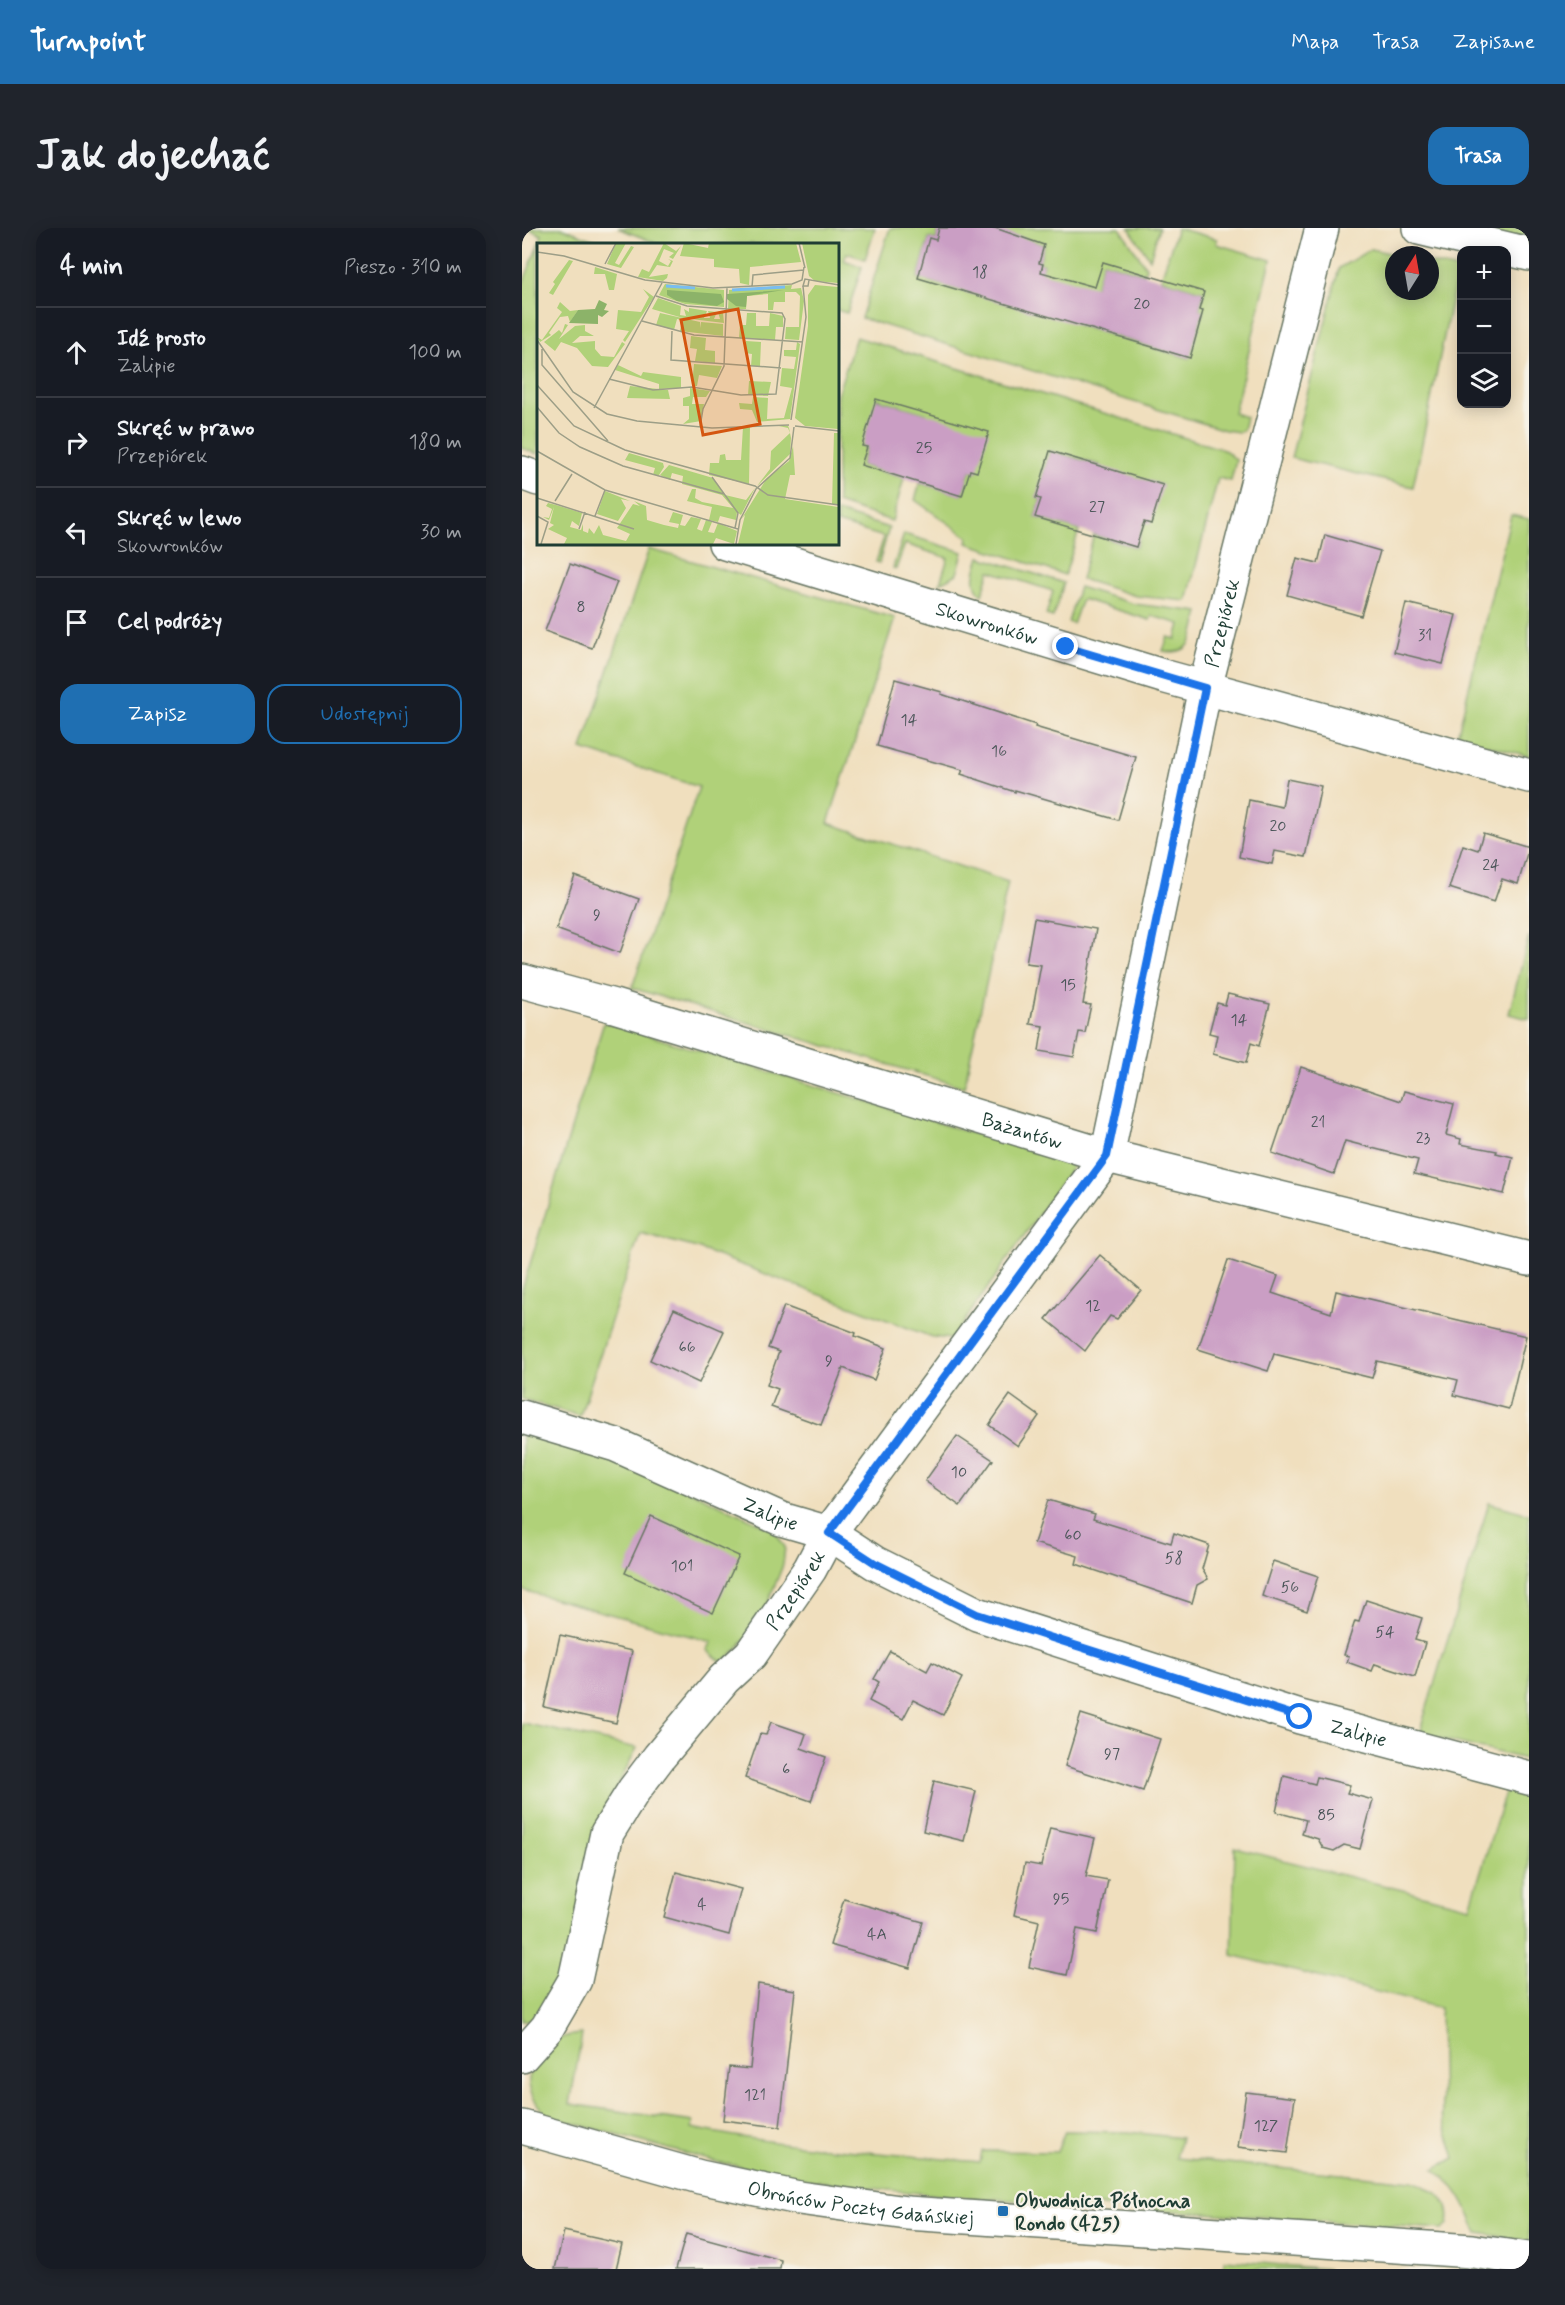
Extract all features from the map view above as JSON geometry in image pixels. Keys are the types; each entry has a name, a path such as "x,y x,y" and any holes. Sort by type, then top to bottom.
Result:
{"street":[{"name":"Przepiórek","path":"522,2056 546,2028 575,1980 607,1833 634,1790 724,1679 752,1654 810,1569 829,1533 1107,1156 1205,688 1322,228"},
{"path":"1419,228 1529,254"},
{"path":"522,473 537,479"},
{"name":"Skowronków","path":"728,544 1205,688 1529,776"},
{"name":"Bażantów","path":"522,981 626,1010 1107,1156 1529,1259"},
{"name":"Zalipie","path":"522,1417 616,1445 781,1519 829,1533 875,1563 977,1614 1300,1717 1529,1778"},
{"name":"Obrońców Poczty Gdańskiej","path":"522,2127 700,2177 799,2198 907,2213 1472,2251 1529,2259"}],"green space":[{"path":"526,228 563,228 601,243 538,243 542,235"},
{"path":"618,228 875,228 865,259 847,253 844,260 862,267 847,313 838,310 838,243 656,243"},
{"path":"890,228 939,228 936,240 929,238 918,278 1030,310 1043,264 1039,263 1044,245 1002,232 1003,228 1120,228 1146,267 1144,274 1103,262 1095,287 1077,325 1189,358 1203,312 1199,310 1204,292 1161,279 1177,228 1217,239 1216,244 1271,260 1234,413 1246,417 1243,430 1239,432 1225,430 861,318"},
{"path":"1129,228 1159,228 1150,259"},
{"path":"1464,228 1529,228 1529,245"},
{"path":"537,248 537,454 522,448 522,286"},
{"path":"1371,249 1385,252 1385,300 1439,300 1439,265 1457,269 1413,487 1291,458 1339,268"},
{"path":"856,337 1226,451 1236,460 1231,481 1218,478 1187,601 1136,596 1081,579 1094,535 1136,547 1144,522 1162,485 1099,468 1100,465 1050,451 1037,498 1041,499 1035,517 1079,530 1065,575 967,543 968,537 915,500 920,483 962,495 970,470 977,472 926,414 877,399 863,446 867,447 861,465 904,478 892,521 838,503 838,392"},
{"path":"838,512 889,528 879,563 876,562 884,537 838,523"},
{"path":"1511,515 1529,519 1529,756 1457,737"},
{"path":"904,534 963,552 957,574 940,583 948,558 905,544 896,569 893,568"},
{"path":"649,549 895,618 828,823 1008,882 964,1087 632,988 699,787 582,749"},
{"path":"980,557 1064,583 1053,617 1046,615 1053,591 990,571 982,595 975,582 975,572"},
{"path":"1079,587 1134,604 1199,612 1193,636 1181,651 1163,651 1168,637 1176,639 1180,624 1152,616 1150,620 1082,599 1073,624 1068,622"},
{"path":"1529,936 1529,1019 1509,1014"},
{"path":"604,1022 1074,1164 952,1339 932,1337 697,1248 640,1233 580,1416 522,1399 522,1290"},
{"path":"522,1434 612,1455 774,1530 785,1547 783,1565 759,1625 723,1663 707,1650 712,1642 522,1590"},
{"path":"1489,1503 1529,1514 1529,1760 1421,1734 1422,1724"},
{"path":"522,1723 637,1748 602,1815 577,1938 538,2019 522,2021"},
{"path":"1507,1786 1529,1791 1529,2241 1478,2233 1456,2190 1434,2169 1455,2158 1442,2115 1440,2008 1232,1955 1235,1848 1470,1907"},
{"path":"582,2034 570,2104 693,2122 692,2128 728,2135 836,2149 980,2162 982,2151 1057,2152 1065,2131 1129,2132 1181,2138 1176,2158 1412,2181 1427,2187 1444,2201 1449,2215 1448,2224 1442,2229 947,2196 810,2180 717,2162 547,2116 531,2091 529,2076 532,2068 544,2051 557,2040"},
{"path":"1225,2260 1328,2269 1223,2269"}],"building":[{"path":"939,228 995,228 1044,245 1039,263 1043,264 1041,272 1095,287 1103,262 1204,292 1199,310 1203,311 1190,358 918,278 929,238 936,240"},
{"path":"876,399 989,432 977,472 970,470 962,496 861,465 867,447 862,446"},
{"path":"1050,451 1163,485 1151,524 1144,522 1136,547 1035,517 1041,499 1036,498"},
{"path":"1325,535 1380,551 1361,616 1287,595 1297,558 1318,563"},
{"path":"570,564 617,582 592,648 545,631"},
{"path":"1406,603 1456,615 1443,664 1394,652"},
{"path":"895,679 942,692 941,694 1036,725 1035,727 1136,757 1118,820 1015,790 1015,792 961,774 963,770 877,746"},
{"path":"1287,779 1321,786 1306,857 1275,851 1272,864 1239,857 1249,800 1282,807"},
{"path":"1483,833 1529,847 1518,884 1502,879 1494,902 1449,888 1463,845 1478,850"},
{"path":"575,876 639,899 620,953 556,929"},
{"path":"1034,918 1096,929 1083,1004 1091,1005 1085,1033 1079,1032 1074,1057 1039,1051 1043,1026 1030,1024 1041,965 1026,963"},
{"path":"1228,994 1270,1004 1259,1046 1251,1043 1246,1063 1213,1054 1217,1035 1209,1033 1217,1003 1225,1005"},
{"path":"1301,1067 1401,1101 1404,1091 1454,1104 1446,1135 1461,1139 1460,1144 1497,1151 1496,1153 1513,1157 1504,1194 1414,1174 1418,1160 1345,1141 1334,1174 1272,1153"},
{"path":"1100,1255 1141,1290 1117,1319 1110,1316 1085,1351 1046,1319"},
{"path":"1228,1260 1278,1276 1272,1293 1331,1313 1336,1291 1526,1336 1509,1409 1454,1395 1458,1380 1377,1361 1372,1378 1274,1354 1268,1371 1198,1349"},
{"path":"784,1306 856,1333 855,1336 886,1348 874,1380 843,1368 821,1425 771,1407 778,1389 767,1385 779,1352 768,1348"},
{"path":"674,1309 724,1331 699,1383 650,1360"},
{"path":"1010,1395 1039,1416 1018,1446 989,1425"},
{"path":"957,1436 993,1460 960,1506 925,1481"},
{"path":"1048,1500 1095,1514 1093,1519 1171,1543 1174,1533 1209,1545 1202,1569 1208,1579 1197,1585 1192,1603 1076,1564 1078,1556 1034,1543"},
{"path":"651,1516 739,1556 713,1613 625,1573"},
{"path":"1273,1561 1318,1576 1307,1611 1262,1596"},
{"path":"1366,1600 1422,1618 1415,1640 1425,1643 1415,1677 1375,1664 1372,1671 1347,1662 1349,1656 1344,1655 1355,1621 1359,1622"},
{"path":"560,1635 632,1651 616,1723 544,1707"},
{"path":"890,1651 927,1671 932,1662 962,1678 943,1715 913,1700 903,1719 869,1701 879,1682 874,1679"},
{"path":"1081,1714 1160,1739 1143,1791 1065,1766"},
{"path":"771,1722 806,1734 801,1748 826,1757 811,1801 745,1778 760,1734 766,1735"},
{"path":"1284,1776 1315,1784 1317,1777 1350,1785 1347,1793 1373,1800 1360,1849 1344,1845 1334,1851 1323,1848 1318,1839 1302,1834 1306,1820 1276,1812"},
{"path":"934,1781 976,1791 964,1841 923,1831"},
{"path":"1050,1828 1095,1838 1086,1876 1108,1880 1097,1933 1077,1929 1067,1975 1029,1967 1039,1921 1014,1915 1025,1863 1041,1866"},
{"path":"676,1872 741,1889 729,1935 664,1917"},
{"path":"844,1899 923,1922 910,1968 830,1945"},
{"path":"758,1984 795,1990 780,2127 723,2120 729,2067 750,2069"},
{"path":"1246,2092 1295,2098 1287,2153 1238,2147"},
{"path":"564,2231 622,2244 616,2269 555,2269"},
{"path":"686,2234 781,2260 780,2269 676,2269"}],"place":[{"name":"Obwodnica Północna Rondo (425)","path":"1003,2211"}],"route":[{"path":"1066,647 1205,688 1107,1156 829,1533 875,1563 977,1614 1300,1717"}]}
